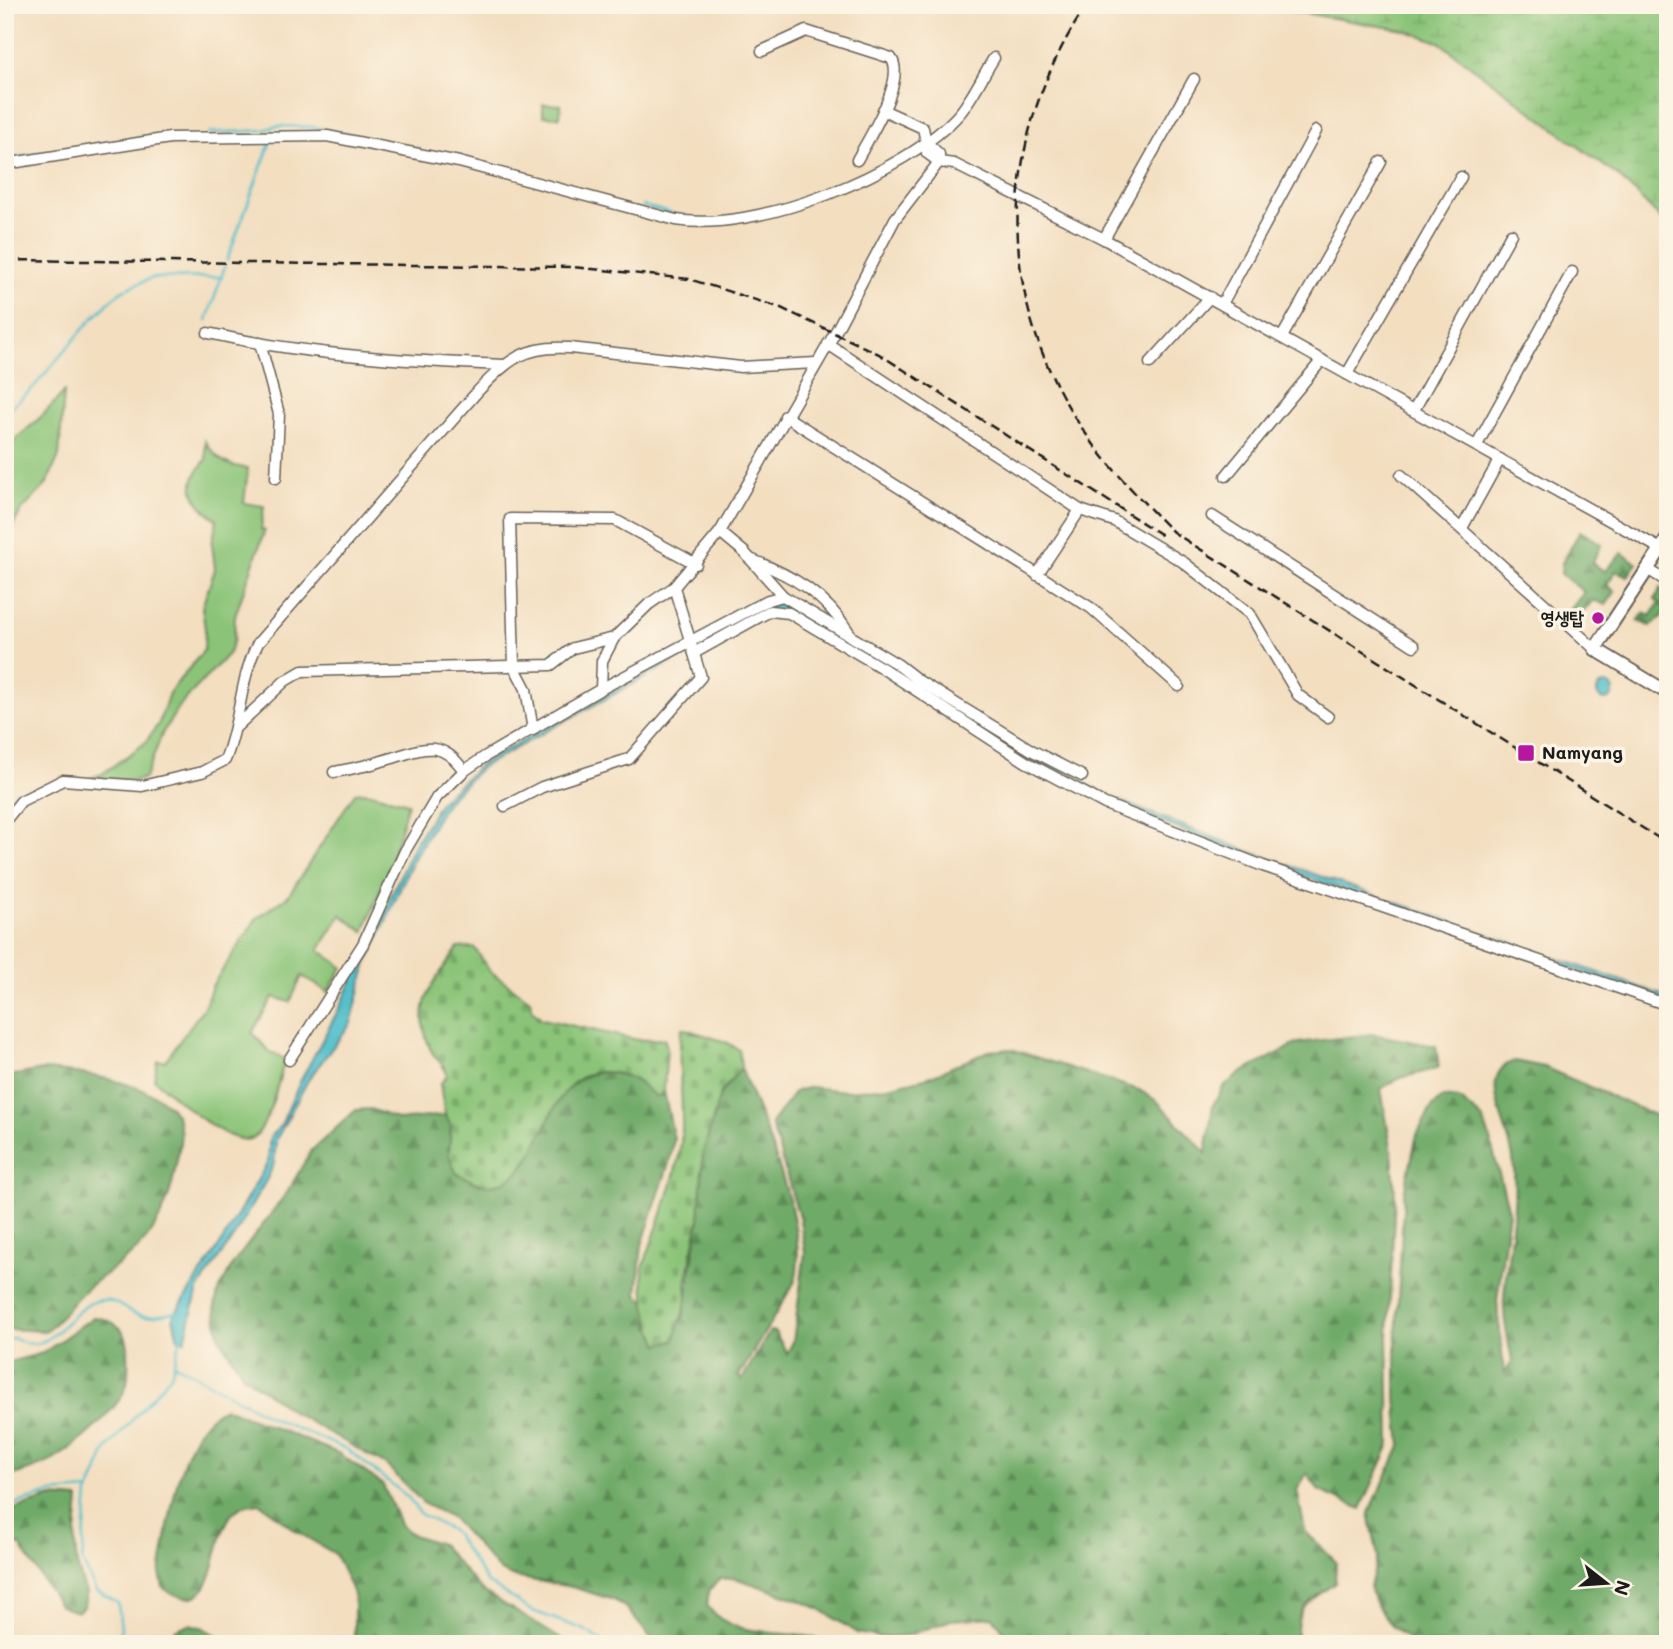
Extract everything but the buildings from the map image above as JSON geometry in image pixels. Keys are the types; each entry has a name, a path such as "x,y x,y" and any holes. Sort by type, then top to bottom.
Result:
{"main road":[{"path":"1664,544 1595,649 1668,693"}],"street":[{"path":"762,51 806,32 891,58 895,64 895,74 883,110 857,160"},
{"path":"5,164 170,138 327,136 459,162 676,220 703,222 744,217 816,198 856,183 926,142 960,112 994,58"},
{"path":"1104,239 1194,79"},
{"path":"883,110 923,128 927,153 939,162 954,164 1104,239 1476,445 1664,544"},
{"path":"1222,304 1316,131"},
{"path":"601,689 602,661 614,638 649,604 674,587 696,564 720,532 828,344 895,219 939,162"},
{"path":"1282,337 1381,162"},
{"path":"1348,374 1461,177"},
{"path":"1413,410 1511,234"},
{"path":"1476,445 1572,272"},
{"path":"1150,363 1210,298"},
{"path":"208,333 260,344 402,360 504,365"},
{"path":"260,344 279,414 276,478"},
{"path":"828,344 1080,510 1114,521 1161,549 1250,614 1298,695 1328,717"},
{"path":"5,821 21,801 63,780 142,786 202,772 225,760 246,674 258,643 478,391 504,365 527,351 548,346 741,367 816,363"},
{"path":"1226,476 1322,360"},
{"path":"785,416 1091,608 1180,686"},
{"path":"1462,528 1500,458"},
{"path":"1401,475 1595,649"},
{"path":"1037,575 1080,510"},
{"path":"1212,516 1414,646"},
{"path":"533,730 526,689 514,666 510,519 615,520 696,564"},
{"path":"720,532 783,596 1033,751 1083,776"},
{"path":"749,559 787,574 824,599 852,637"},
{"path":"1649,570 1668,582"},
{"path":"505,806 542,787 629,759 701,677 674,587"},
{"path":"692,648 768,600 783,596"},
{"path":"289,1060 363,944 419,826 437,797 464,771 601,689 770,611 789,613 882,668 1026,762 1105,804 1262,866 1668,1004"},
{"path":"235,727 285,681 302,671 551,665 573,648 614,638"},
{"path":"334,772 383,761 427,746 454,755 464,771"}],"green space":[{"path":"1256,5 1668,5 1668,226 1619,177 1439,42 1404,30"},
{"path":"543,104 561,105 560,117 543,116"},
{"path":"64,392 59,456 46,485 21,511 5,540 5,449"},
{"path":"205,441 223,461 248,468 244,503 264,506 261,530 265,530 235,616 234,639 229,653 180,705 163,732 145,778 134,781 91,778 102,774 145,743 159,723 169,693 204,650 202,607 215,569 212,543 217,520 201,506 194,492 194,477 206,460"},
{"path":"1580,531 1602,544 1592,564 1605,571 1622,553 1637,563 1628,576 1616,571 1607,585 1615,592 1606,605 1593,600 1576,621 1567,614 1584,592 1561,574 1562,563"},
{"path":"1661,588 1668,594 1666,608 1661,617 1650,626 1638,621 1644,613 1651,616 1659,603 1655,599"},
{"path":"367,792 408,803 389,868 364,932 341,915 319,950 343,967 328,992 302,976 290,1002 273,997 252,1033 271,1053 285,1059 277,1089 258,1133 253,1138 243,1140 231,1136 202,1119 154,1079 158,1061 165,1061 205,1006 212,986 257,918 288,896 355,793"},
{"path":"474,947 490,971 530,1000 532,1010 542,1019 638,1040 664,1039 667,1047 664,1091 657,1097 631,1078 600,1072 577,1080 561,1098 522,1167 505,1181 481,1184 456,1173 449,1155 451,1125 445,1115 440,1084 447,1076 430,1048 425,1033 424,1006 434,983 458,948"},
{"path":"682,1028 726,1042 739,1050 741,1068 720,1094 703,1153 699,1219 686,1283 687,1299 674,1341 659,1344 646,1307 643,1268 670,1190 681,1143"},
{"path":"1373,1034 1436,1046 1439,1067 1402,1078 1381,1089 1392,1152 1395,1194 1388,1338 1390,1444 1361,1509 1319,1491 1307,1473 1297,1490 1305,1531 1336,1562 1335,1583 1310,1601 1301,1614 1297,1644 1013,1644 993,1617 951,1620 909,1635 879,1637 857,1633 818,1608 735,1578 720,1579 709,1590 707,1605 716,1616 742,1628 817,1638 816,1644 656,1644 626,1608 614,1600 572,1587 514,1577 500,1571 451,1517 424,1504 386,1465 294,1413 243,1375 219,1337 215,1307 218,1292 233,1264 288,1191 311,1151 356,1110 371,1109 399,1120 445,1115 451,1125 450,1134 528,1161 553,1108 576,1081 591,1074 609,1073 631,1078 657,1097 664,1091 674,1139 669,1163 642,1245 637,1294 648,1305 650,1328 683,1319 699,1219 703,1153 720,1094 741,1068 782,1174 796,1232 798,1258 795,1281 739,1376 741,1381 770,1331 775,1332 787,1353 793,1342 805,1252 800,1220 771,1123 796,1091 811,1087 845,1091 888,1087 929,1077 989,1051 1011,1049 1139,1090 1157,1101 1206,1153 1213,1105 1224,1086 1241,1073 1298,1043"},
{"path":"1515,1061 1544,1067 1668,1121 1668,1644 1414,1644 1391,1626 1374,1601 1370,1586 1378,1557 1369,1513 1401,1445 1396,1399 1396,1338 1404,1193 1417,1134 1432,1107 1443,1097 1459,1099 1482,1118 1509,1211 1497,1300 1504,1373 1512,1362 1504,1306 1514,1212 1513,1159 1496,1089 1497,1077 1503,1067"},
{"path":"41,1070 75,1073 119,1082 158,1098 172,1109 179,1122 180,1146 163,1211 140,1246 86,1289 46,1331 5,1329 5,1077"},
{"path":"93,1317 112,1322 125,1335 128,1373 122,1396 85,1437 64,1453 49,1462 5,1479 5,1363 43,1353"},
{"path":"225,1408 338,1453 383,1485 401,1526 413,1535 441,1544 481,1590 569,1644 354,1644 354,1595 335,1554 296,1531 260,1503 235,1511 227,1523 205,1587 196,1596 182,1597 163,1588 160,1573 167,1530 186,1456 196,1435 209,1419"},
{"path":"52,1497 79,1499 75,1544 77,1565 86,1593 84,1606 77,1612 59,1605 20,1545 5,1546 5,1512"},
{"path":"189,1624 204,1628 232,1644 170,1644 175,1630"}],"water":[{"path":"775,602 789,604 885,662 980,727 1117,800 1245,850 1668,997 1668,1002 1274,866 1115,804 1029,760 788,610 744,623 482,767 447,801 413,860 367,963 351,1023 308,1080 276,1140 274,1163 268,1177 234,1236 198,1289 185,1340 178,1339 173,1317 223,1240 268,1162 270,1137 281,1125 300,1082 341,1005 414,845 441,801 483,762"},
{"path":"1605,684 1611,686 1611,698 1605,700 1599,698 1597,692 1599,686"}],"waterway":[{"path":"209,133 265,130 276,126 313,127 420,149"},
{"path":"19,157 154,136"},
{"path":"227,260 272,138"},
{"path":"643,206 674,214"},
{"path":"207,320 225,266"},
{"path":"5,412 32,389 92,319 121,291 152,278 221,277"},
{"path":"5,1340 15,1338 27,1343 47,1340 81,1309 99,1300 111,1301 145,1317 179,1312"},
{"path":"114,1644 121,1629 118,1603 96,1591 82,1561 88,1494 106,1450 171,1375 181,1338"},
{"path":"175,1364 272,1418 348,1450 408,1497 419,1513 454,1532 487,1582 530,1610 585,1630 607,1644"},
{"path":"5,1507 51,1493 89,1490"}],"railway":[{"path":"1087,5 1060,51 1039,98 1025,148 1018,198 1018,248 1026,298 1041,348 1063,397 1086,434 1127,485 1173,532 1668,844"},
{"path":"5,260 573,267 689,279 781,308 879,354 1163,536"}],"place":[{"name":"영생탑","path":"1598,618"},
{"name":"Namyang","path":"1526,753"}]}
